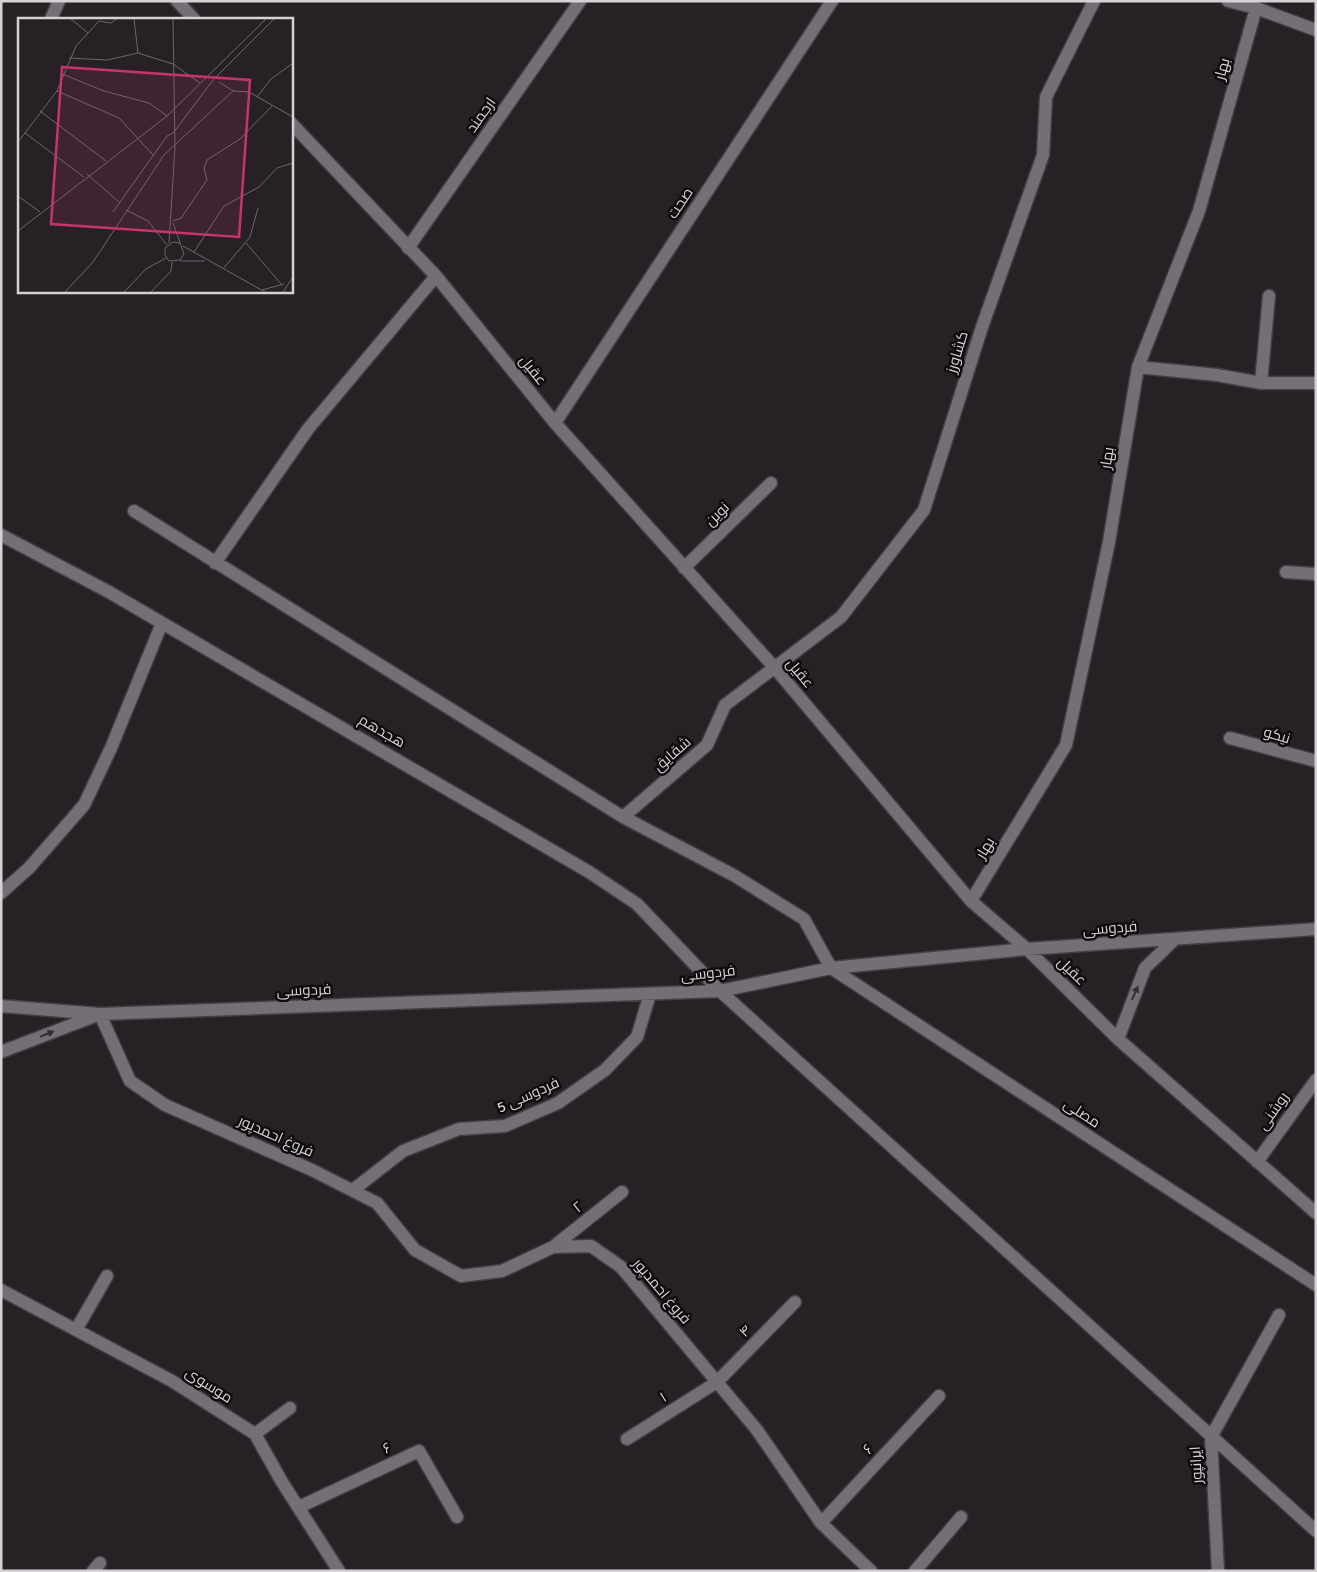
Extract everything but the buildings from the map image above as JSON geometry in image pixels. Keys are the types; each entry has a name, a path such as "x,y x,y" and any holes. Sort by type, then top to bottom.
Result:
{"street":[{"path":"51,18 59,1"},
{"path":"178,1 193,18"},
{"name":"ارجمند","path":"408,248 580,1"},
{"name":"صحت","path":"555,423 832,1"},
{"name":"کشاورز","path":"774,667 841,617 924,510 982,327 1043,155 1046,97 1094,1"},
{"path":"1228,1 1256,8 1316,30"},
{"name":"بهار","path":"971,901 1066,745 1110,542 1138,367 1199,211 1256,8"},
{"name":"عقیل","path":"292,124 436,276 555,423 774,667 971,901 1027,949 1118,1039 1316,1213"},
{"path":"216,563 308,429 436,276"},
{"path":"1261,383 1269,296"},
{"path":"1138,367 1217,375 1261,383 1316,383"},
{"name":"نوین","path":"684,568 771,483"},
{"path":"134,511 623,818 735,876 804,919 831,968"},
{"name":"هجدهم","path":"1,535 109,592 589,872 637,904 720,991 1316,1531"},
{"path":"1286,572 1316,574"},
{"path":"1,893 29,868 84,805 111,748 162,623"},
{"name":"شقایق","path":"623,818 707,745 725,705 774,667"},
{"name":"نیکو","path":"1230,738 1310,761 1316,761"},
{"name":"فردوسی","path":"100,1014 720,991 831,968 1027,949 1316,929"},
{"path":"1118,1039 1145,968 1176,940"},
{"name":"مصلی","path":"831,968 1316,1286"},
{"name":"5 فردوسی","path":"353,1190 411,1148 459,1128 505,1126 558,1103 605,1070 637,1037 650,994"},
{"path":"1,1006 100,1014"},
{"path":"1,1052 100,1014"},
{"name":"فروغ احمدپور","path":"100,1014 130,1081 165,1105 312,1170 377,1203 416,1250 461,1276 502,1271 553,1247 591,1246 621,1267 757,1430 821,1523 871,1571"},
{"name":"روشنی","path":"1257,1162 1316,1080"},
{"name":"۲","path":"553,1247 622,1192"},
{"path":"76,1330 107,1276"},
{"name":"موسوی","path":"1,1290 172,1381 255,1434 282,1482 339,1571"},
{"name":"۴","path":"717,1382 796,1302"},
{"name":"ایرانپور","path":"1218,1571 1211,1437 1279,1315"},
{"name":"۱","path":"627,1439 717,1382"},
{"name":"۶","path":"821,1523 939,1396"},
{"path":"255,1434 290,1408"},
{"name":"۶","path":"299,1507 419,1451 457,1518"},
{"path":"915,1571 961,1517"}]}
